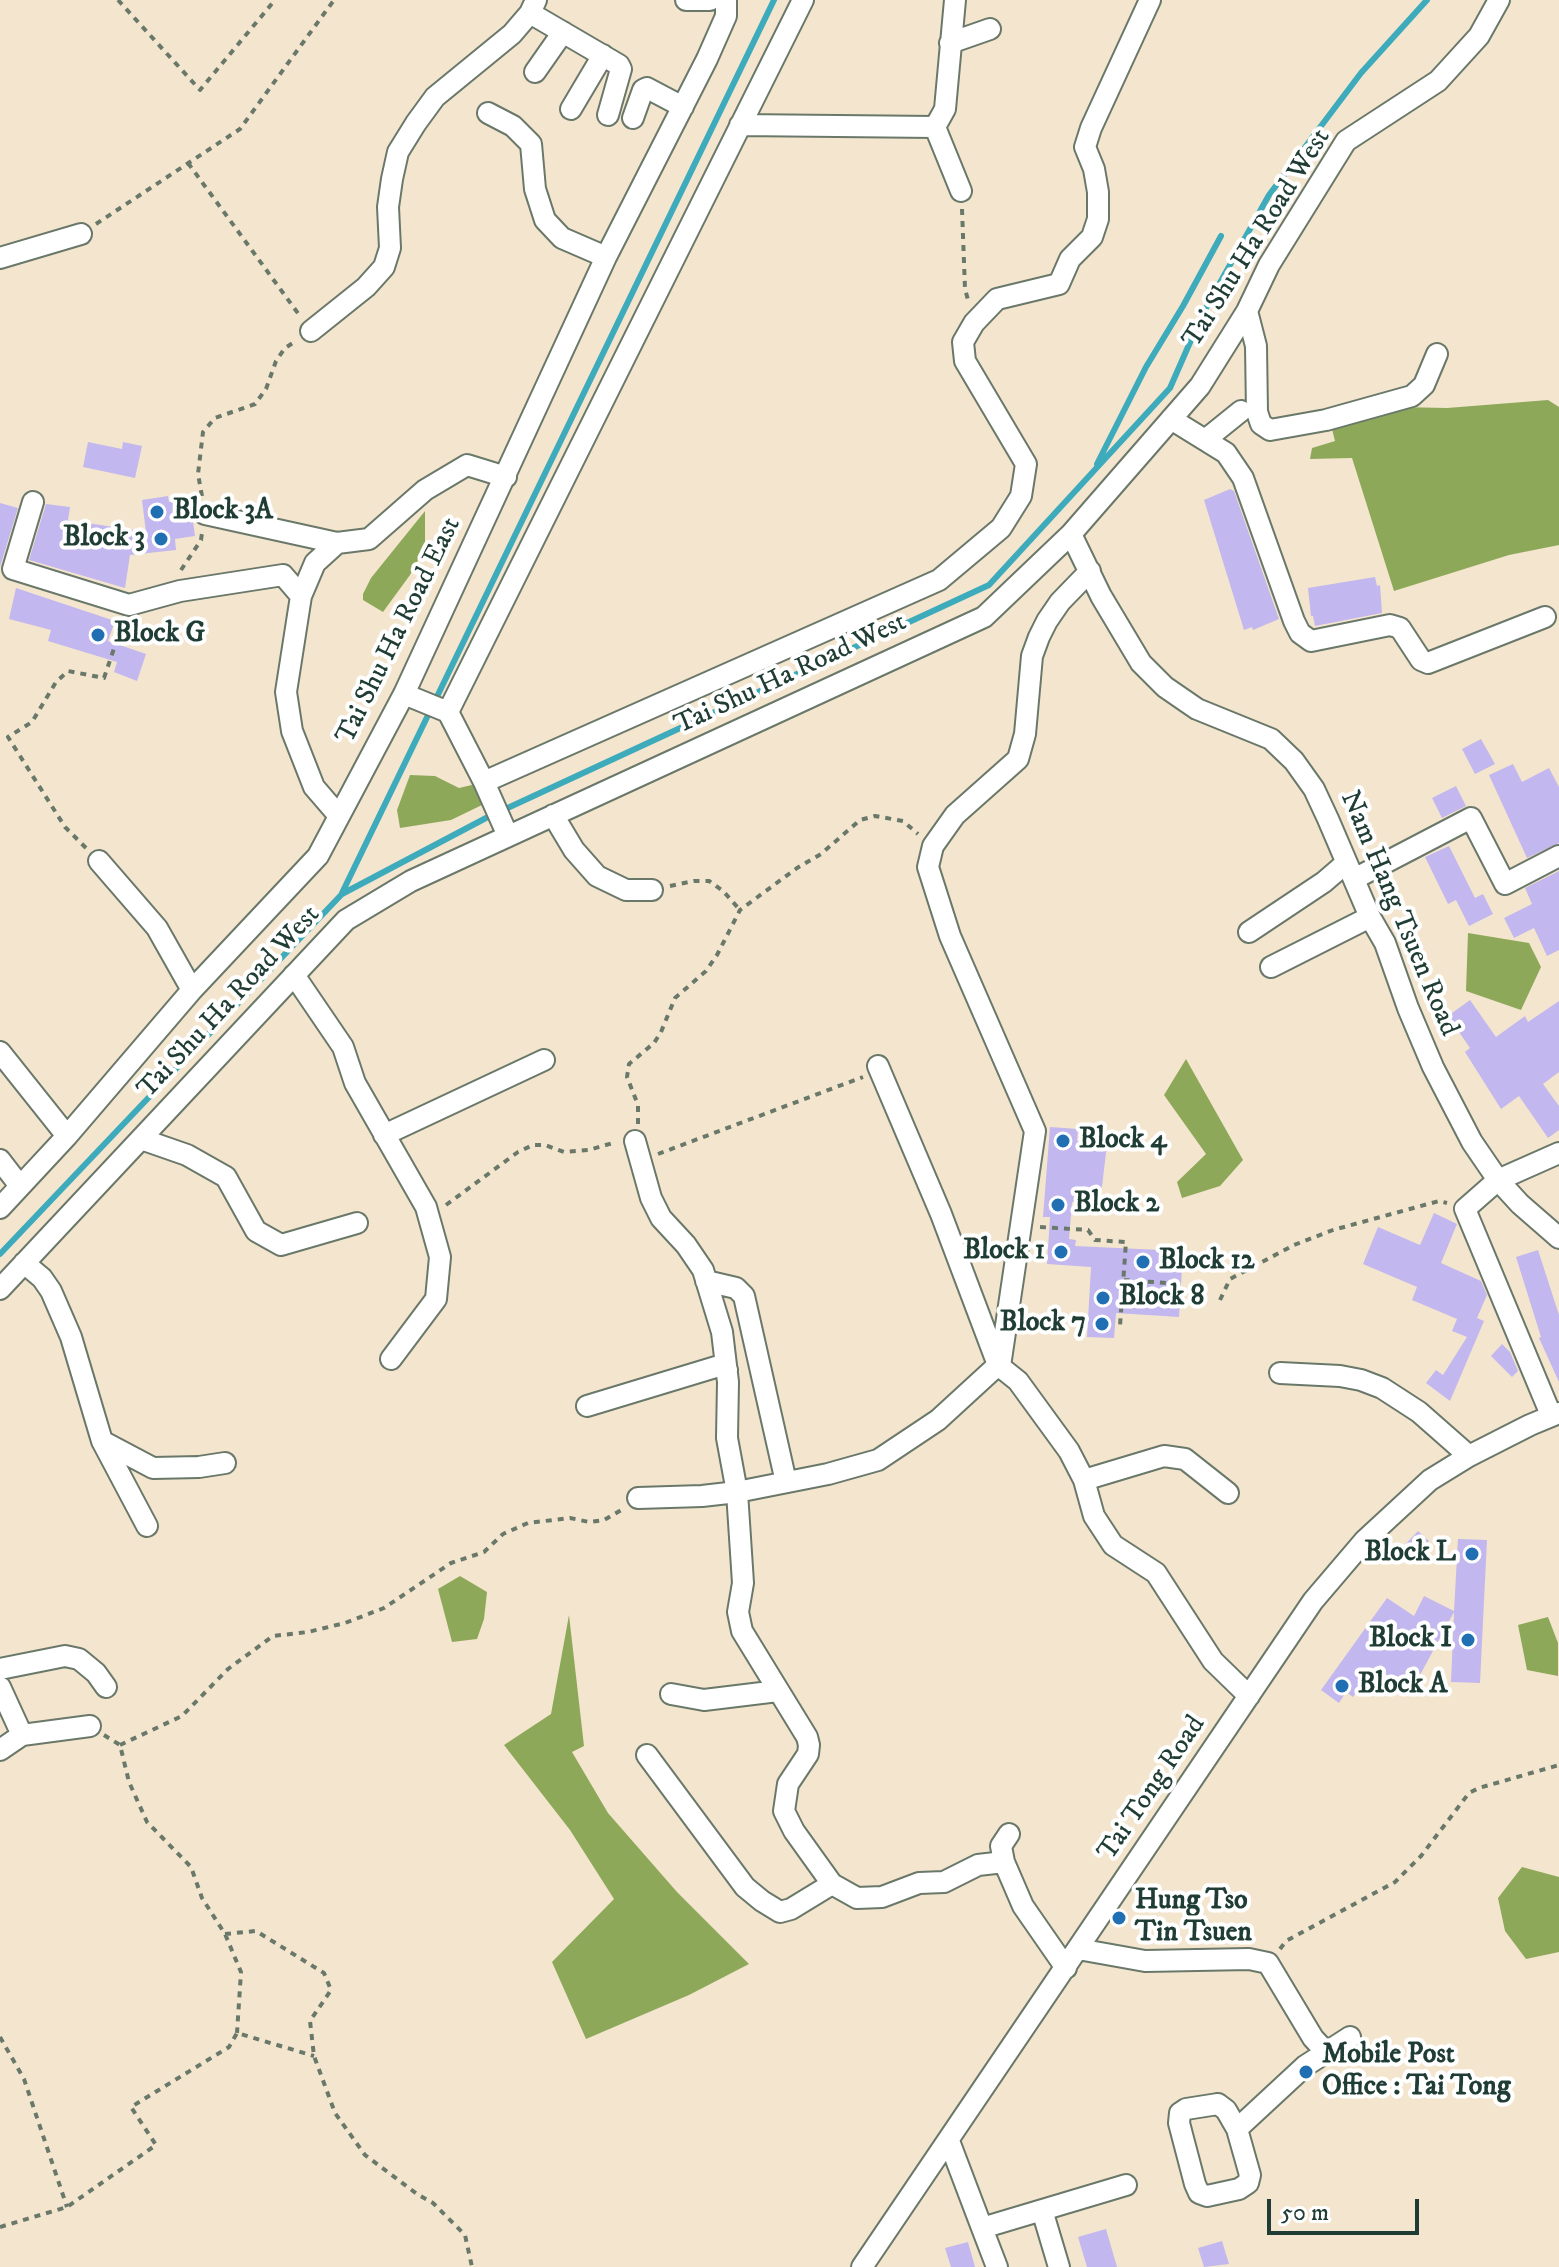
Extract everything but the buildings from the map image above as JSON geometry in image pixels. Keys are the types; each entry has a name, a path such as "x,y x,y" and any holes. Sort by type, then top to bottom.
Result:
{"street":[{"path":"686,0 710,0"},
{"name":"Tai Shu Ha Road East","path":"0,1208 67,1136 192,990 318,856 408,696 606,257 726,16 726,0"},
{"path":"444,710 803,0"},
{"path":"935,127 945,109 955,0"},
{"path":"484,782 939,580 1001,528 1021,496 1026,464 965,361 963,342 974,323 997,299 1059,284 1070,259 1092,237 1098,219 1098,192 1094,169 1085,147 1150,0"},
{"name":"Tai Shu Ha Road West","path":"0,1289 346,920 411,881 984,617 1071,534 1200,386 1247,311 1269,265 1346,141 1438,81 1479,36 1499,0"},
{"path":"311,331 366,287 384,267 390,248 388,207 392,179 398,152 416,123 435,97 512,34 533,7 563,32 616,62 621,69 608,115"},
{"path":"950,43 990,29"},
{"path":"535,72 563,32"},
{"path":"571,109 603,55"},
{"path":"633,118 643,90 647,88 683,107"},
{"path":"488,113 513,126 531,144 535,189 545,220 562,238 606,257"},
{"path":"740,125 935,127"},
{"path":"935,127 961,191"},
{"path":"0,258 81,234"},
{"path":"1247,311 1256,346 1257,412 1261,424 1270,430 1326,420 1412,396 1424,385 1437,354"},
{"path":"1205,440 1241,411"},
{"path":"1171,419 1226,453 1243,478 1294,621 1300,633 1311,641 1390,625 1400,628 1421,660 1428,663 1545,617"},
{"path":"205,514 337,543 369,539 425,490 467,465 506,477"},
{"path":"33,502 13,569 129,605 180,591 283,575 301,596"},
{"name":"Nam Hang Tsuen Road","path":"1071,534 1101,596 1141,663 1165,687 1197,709 1271,739 1294,761 1314,789 1370,917 1385,943 1433,1067 1472,1142 1498,1180 1559,1238"},
{"path":"337,543 315,563 301,596 286,692 292,731 314,787 339,816"},
{"path":"638,1498 737,1492 878,1460 938,1420 999,1366 1035,1131 950,936 928,867 933,846 955,815 1018,759 1025,734 1032,656 1039,637 1060,602 1090,571"},
{"path":"408,696 444,710 484,782 508,836"},
{"path":"553,815 574,850 597,876 626,890 652,890"},
{"path":"1249,932 1324,882 1471,818 1505,884 1559,856"},
{"path":"99,861 157,928 192,990"},
{"path":"1271,967 1370,917"},
{"path":"294,975 343,1047 355,1083 426,1207 440,1257 436,1299 391,1359"},
{"path":"0,1052 67,1136"},
{"path":"384,1135 544,1060"},
{"path":"878,1066 941,1214 999,1366 1018,1381 1069,1451 1084,1480 1094,1516 1113,1545 1156,1573 1213,1661 1249,1696"},
{"path":"141,1139 187,1155 226,1177 256,1231 281,1245 357,1223"},
{"path":"635,1141 641,1167 661,1218 695,1257 722,1332 727,1370 727,1438 737,1492 743,1583 738,1612 740,1622 742,1631 809,1745 808,1754 788,1784 784,1811 794,1831 832,1884 857,1898 882,1897 919,1883 944,1882 978,1865 1004,1862"},
{"path":"1555,1414 1465,1209 1498,1180 1559,1153"},
{"path":"0,1160 20,1186"},
{"path":"24,1263 42,1278 51,1291 71,1337 102,1441 147,1526"},
{"path":"706,1281 736,1288 744,1296 786,1482"},
{"path":"587,1406 719,1366 727,1370"},
{"path":"1280,1373 1340,1376 1382,1388 1419,1412 1469,1456"},
{"name":"Tai Tong Road","path":"862,2267 1313,1601 1365,1540 1430,1480 1469,1456 1555,1414"},
{"path":"102,1441 153,1468 225,1463"},
{"path":"1084,1480 1164,1456 1185,1459 1228,1493"},
{"path":"0,1669 65,1656 79,1659 96,1673 106,1687"},
{"path":"0,1687 22,1735"},
{"path":"671,1694 704,1700 778,1691"},
{"path":"0,1750 22,1735 90,1726"},
{"path":"647,1755 745,1887 762,1901 780,1912 791,1909 832,1884"},
{"path":"1009,1834 1001,1846 1004,1862 1023,1906 1066,1968"},
{"path":"1078,1949 1145,1961 1249,1959 1268,1963 1313,2038 1326,2052"},
{"path":"1237,2129 1305,2066 1350,2037"},
{"path":"1218,2104 1226,2110 1237,2129 1250,2175 1248,2183 1239,2189 1207,2196 1199,2193 1179,2123 1180,2113 1186,2109 1218,2104"},
{"path":"949,2141 997,2267"},
{"path":"982,2228 1126,2185"},
{"path":"1042,2210 1059,2267"}],"path":[{"path":"118,0 200,90 275,0"},
{"path":"81,234 240,129 334,0"},
{"path":"180,591 176,577 201,540 205,514 198,474 203,432 215,418 255,404 266,389 276,361 285,348 311,331 188,163"},
{"path":"961,191 965,289 974,323"},
{"path":"99,861 65,827 8,737 32,722 56,682 68,671 104,678 129,605"},
{"path":"426,1207 453,1202 518,1152 533,1145 545,1145 564,1152 589,1150 610,1142 635,1141 638,1105 627,1077 629,1064 654,1043 675,998 706,971 740,910 821,854 860,820 875,816 903,821 933,846"},
{"path":"652,890 709,881 740,910"},
{"path":"641,1167 652,1156 866,1076 878,1066"},
{"path":"1220,1300 1230,1279 1294,1245 1333,1230 1439,1201 1465,1209"},
{"path":"1021,1225 1088,1230 1095,1240 1126,1242 1120,1326"},
{"path":"1124,1280 1181,1284"},
{"path":"120,1745 182,1716 228,1669 273,1636 345,1623 384,1608 442,1568 484,1552 503,1534 528,1523 570,1518 589,1522 604,1520 638,1498"},
{"path":"0,2227 67,2207 156,2145 131,2107 229,2047 237,2033 241,1972 225,1934 202,1898 191,1867 147,1822 129,1782 120,1745 90,1726"},
{"path":"1268,1963 1286,1941 1395,1882 1421,1856 1469,1793 1559,1765"},
{"path":"225,1934 256,1931 324,1973 331,1990 310,2021 314,2056 335,2113 365,2155 433,2203 465,2235 472,2267"},
{"path":"237,2033 314,2056"},
{"path":"0,2037 24,2079 67,2207"}],"green space":[{"path":"1548,400 1559,407 1559,545 1509,555 1394,591 1352,458 1310,459 1312,448 1335,441 1331,425 1400,407 1447,408"},
{"path":"425,511 425,547 410,575 383,612 363,600 363,594 371,578"},
{"path":"410,775 435,776 459,788 476,784 484,804 451,820 400,828 397,810"},
{"path":"1468,933 1529,943 1541,967 1521,1010 1466,991"},
{"path":"1186,1059 1243,1160 1220,1186 1182,1198 1177,1182 1206,1154 1164,1095"},
{"path":"460,1576 487,1592 484,1619 477,1639 452,1642 438,1589"},
{"path":"569,1615 584,1746 572,1752 608,1813 677,1892 749,1964 689,1995 586,2039 552,1962 614,1899 570,1830 504,1745 551,1714"},
{"path":"1548,1617 1558,1643 1558,1676 1527,1670 1518,1625"},
{"path":"1522,1867 1559,1877 1559,1952 1526,1959 1505,1931 1498,1898"}],"waterway":[{"path":"342,893 774,0"},
{"path":"0,1254 342,894 486,818 989,585 1170,388 1202,315 1269,195 1361,73 1427,0"},
{"path":"1097,464 1146,367 1221,236"}],"place":[{"name":"Block 3A","path":"157,512"},
{"name":"Block 3","path":"161,539"},
{"name":"Block G","path":"98,635"},
{"name":"Block 4","path":"1063,1141"},
{"name":"Block 2","path":"1058,1205"},
{"name":"Block 1","path":"1061,1252"},
{"name":"Block 12","path":"1143,1262"},
{"name":"Block 8","path":"1103,1298"},
{"name":"Block 7","path":"1102,1324"},
{"name":"Block L","path":"1472,1554"},
{"name":"Block I","path":"1468,1640"},
{"name":"Block A","path":"1342,1686"},
{"name":"Hung Tso Tin Tsuen","path":"1119,1918"},
{"name":"Mobile Post Office : Tai Tong","path":"1306,2072"}]}
